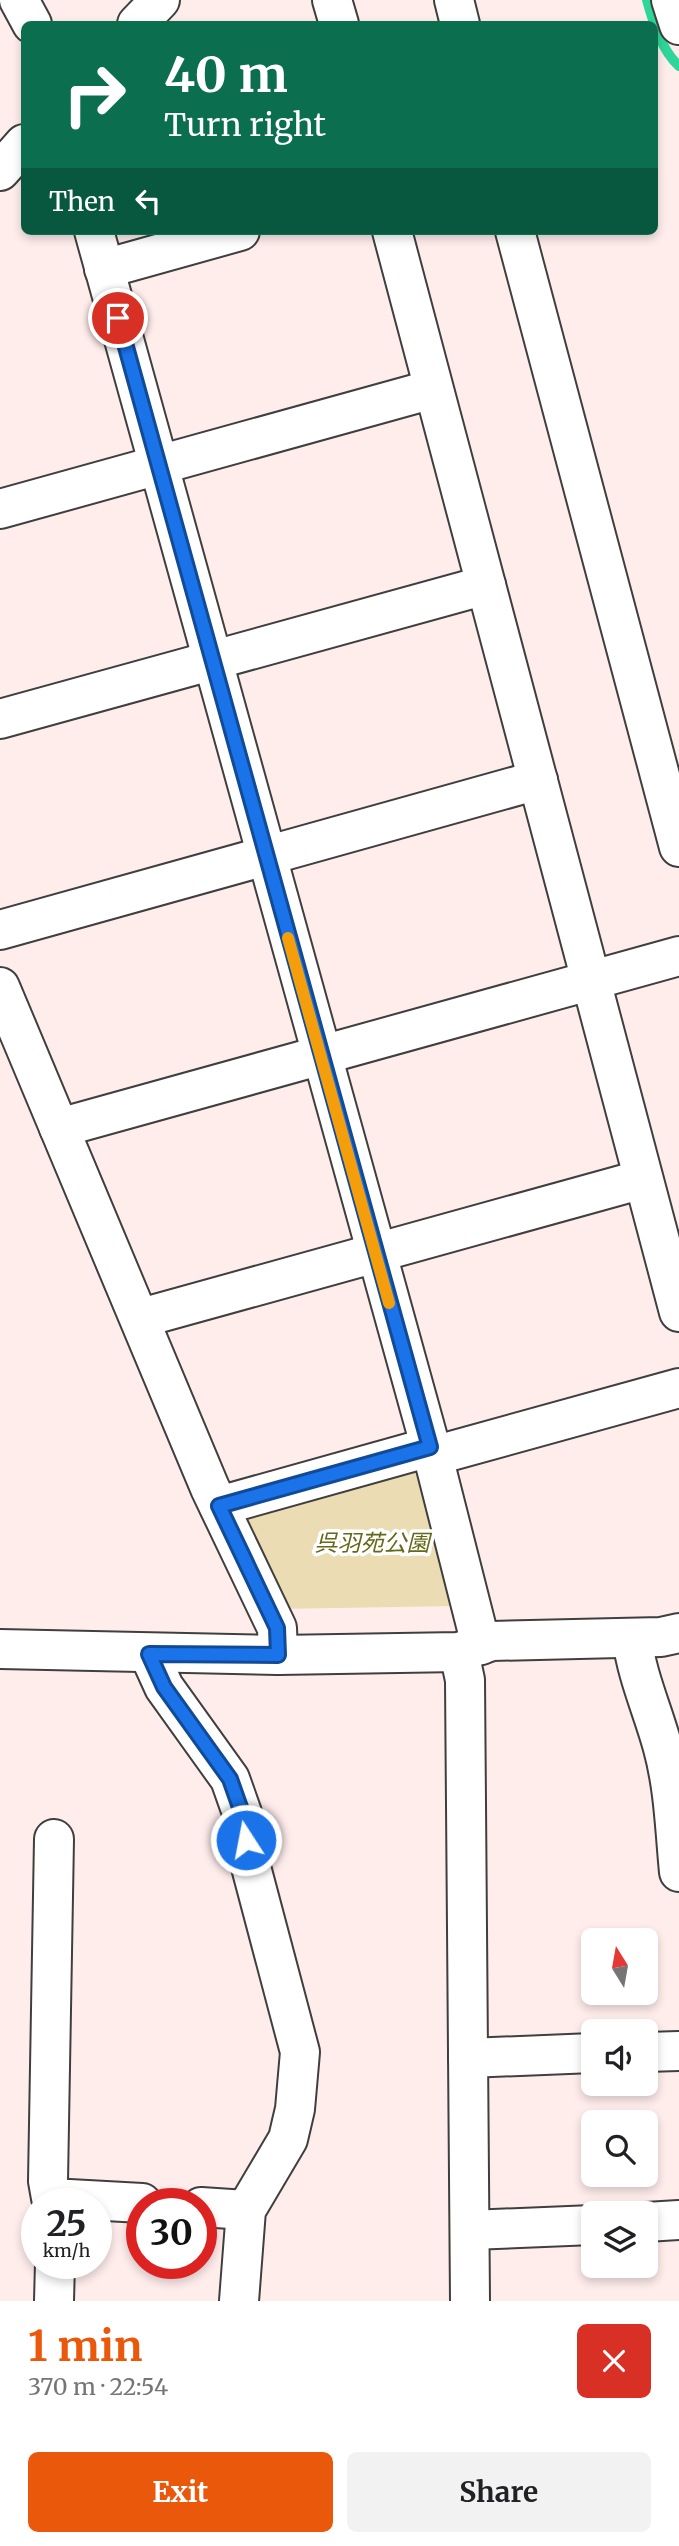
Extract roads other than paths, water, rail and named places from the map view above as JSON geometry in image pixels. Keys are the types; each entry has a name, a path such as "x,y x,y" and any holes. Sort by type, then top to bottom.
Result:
{"street":[{"path":"19,0 30,21"},
{"path":"139,21 160,0"},
{"path":"332,0 338,21"},
{"path":"454,0 459,21"},
{"path":"671,0 679,25"},
{"path":"0,171 21,147"},
{"path":"95,235 375,1254 432,1451 470,1648 465,1680 470,2301"},
{"path":"104,269 226,235"},
{"path":"393,235 679,1312"},
{"path":"516,235 679,847"},
{"path":"0,509 433,389"},
{"path":"0,719 486,585"},
{"path":"0,930 538,780"},
{"path":"52,1112 321,1055 679,956"},
{"path":"0,987 219,1506 277,1628 278,1655"},
{"path":"0,1066 52,1112"},
{"path":"141,1318 643,1179"},
{"path":"219,1506 679,1388"},
{"path":"0,1649 278,1655 470,1648 492,1642 632,1638 679,1633"},
{"path":"632,1638 636,1671 663,1748 671,1787 679,1872"},
{"path":"149,1654 164,1687 230,1779 237,1796 251,1867 300,2052 295,2109 288,2139 246,2210 239,2301"},
{"path":"49,2188 54,1839"},
{"path":"658,2051 679,2050"},
{"path":"468,2058 581,2053"},
{"path":"217,2208 246,2210"},
{"path":"658,2221 679,2220"},
{"path":"470,2230 581,2225"},
{"path":"54,2301 55,2279"}],"waterway":[{"path":"647,0 653,21"},
{"path":"658,33 679,66"}],"park label":[{"name":"呉羽苑公園","path":"372,1543"}]}
